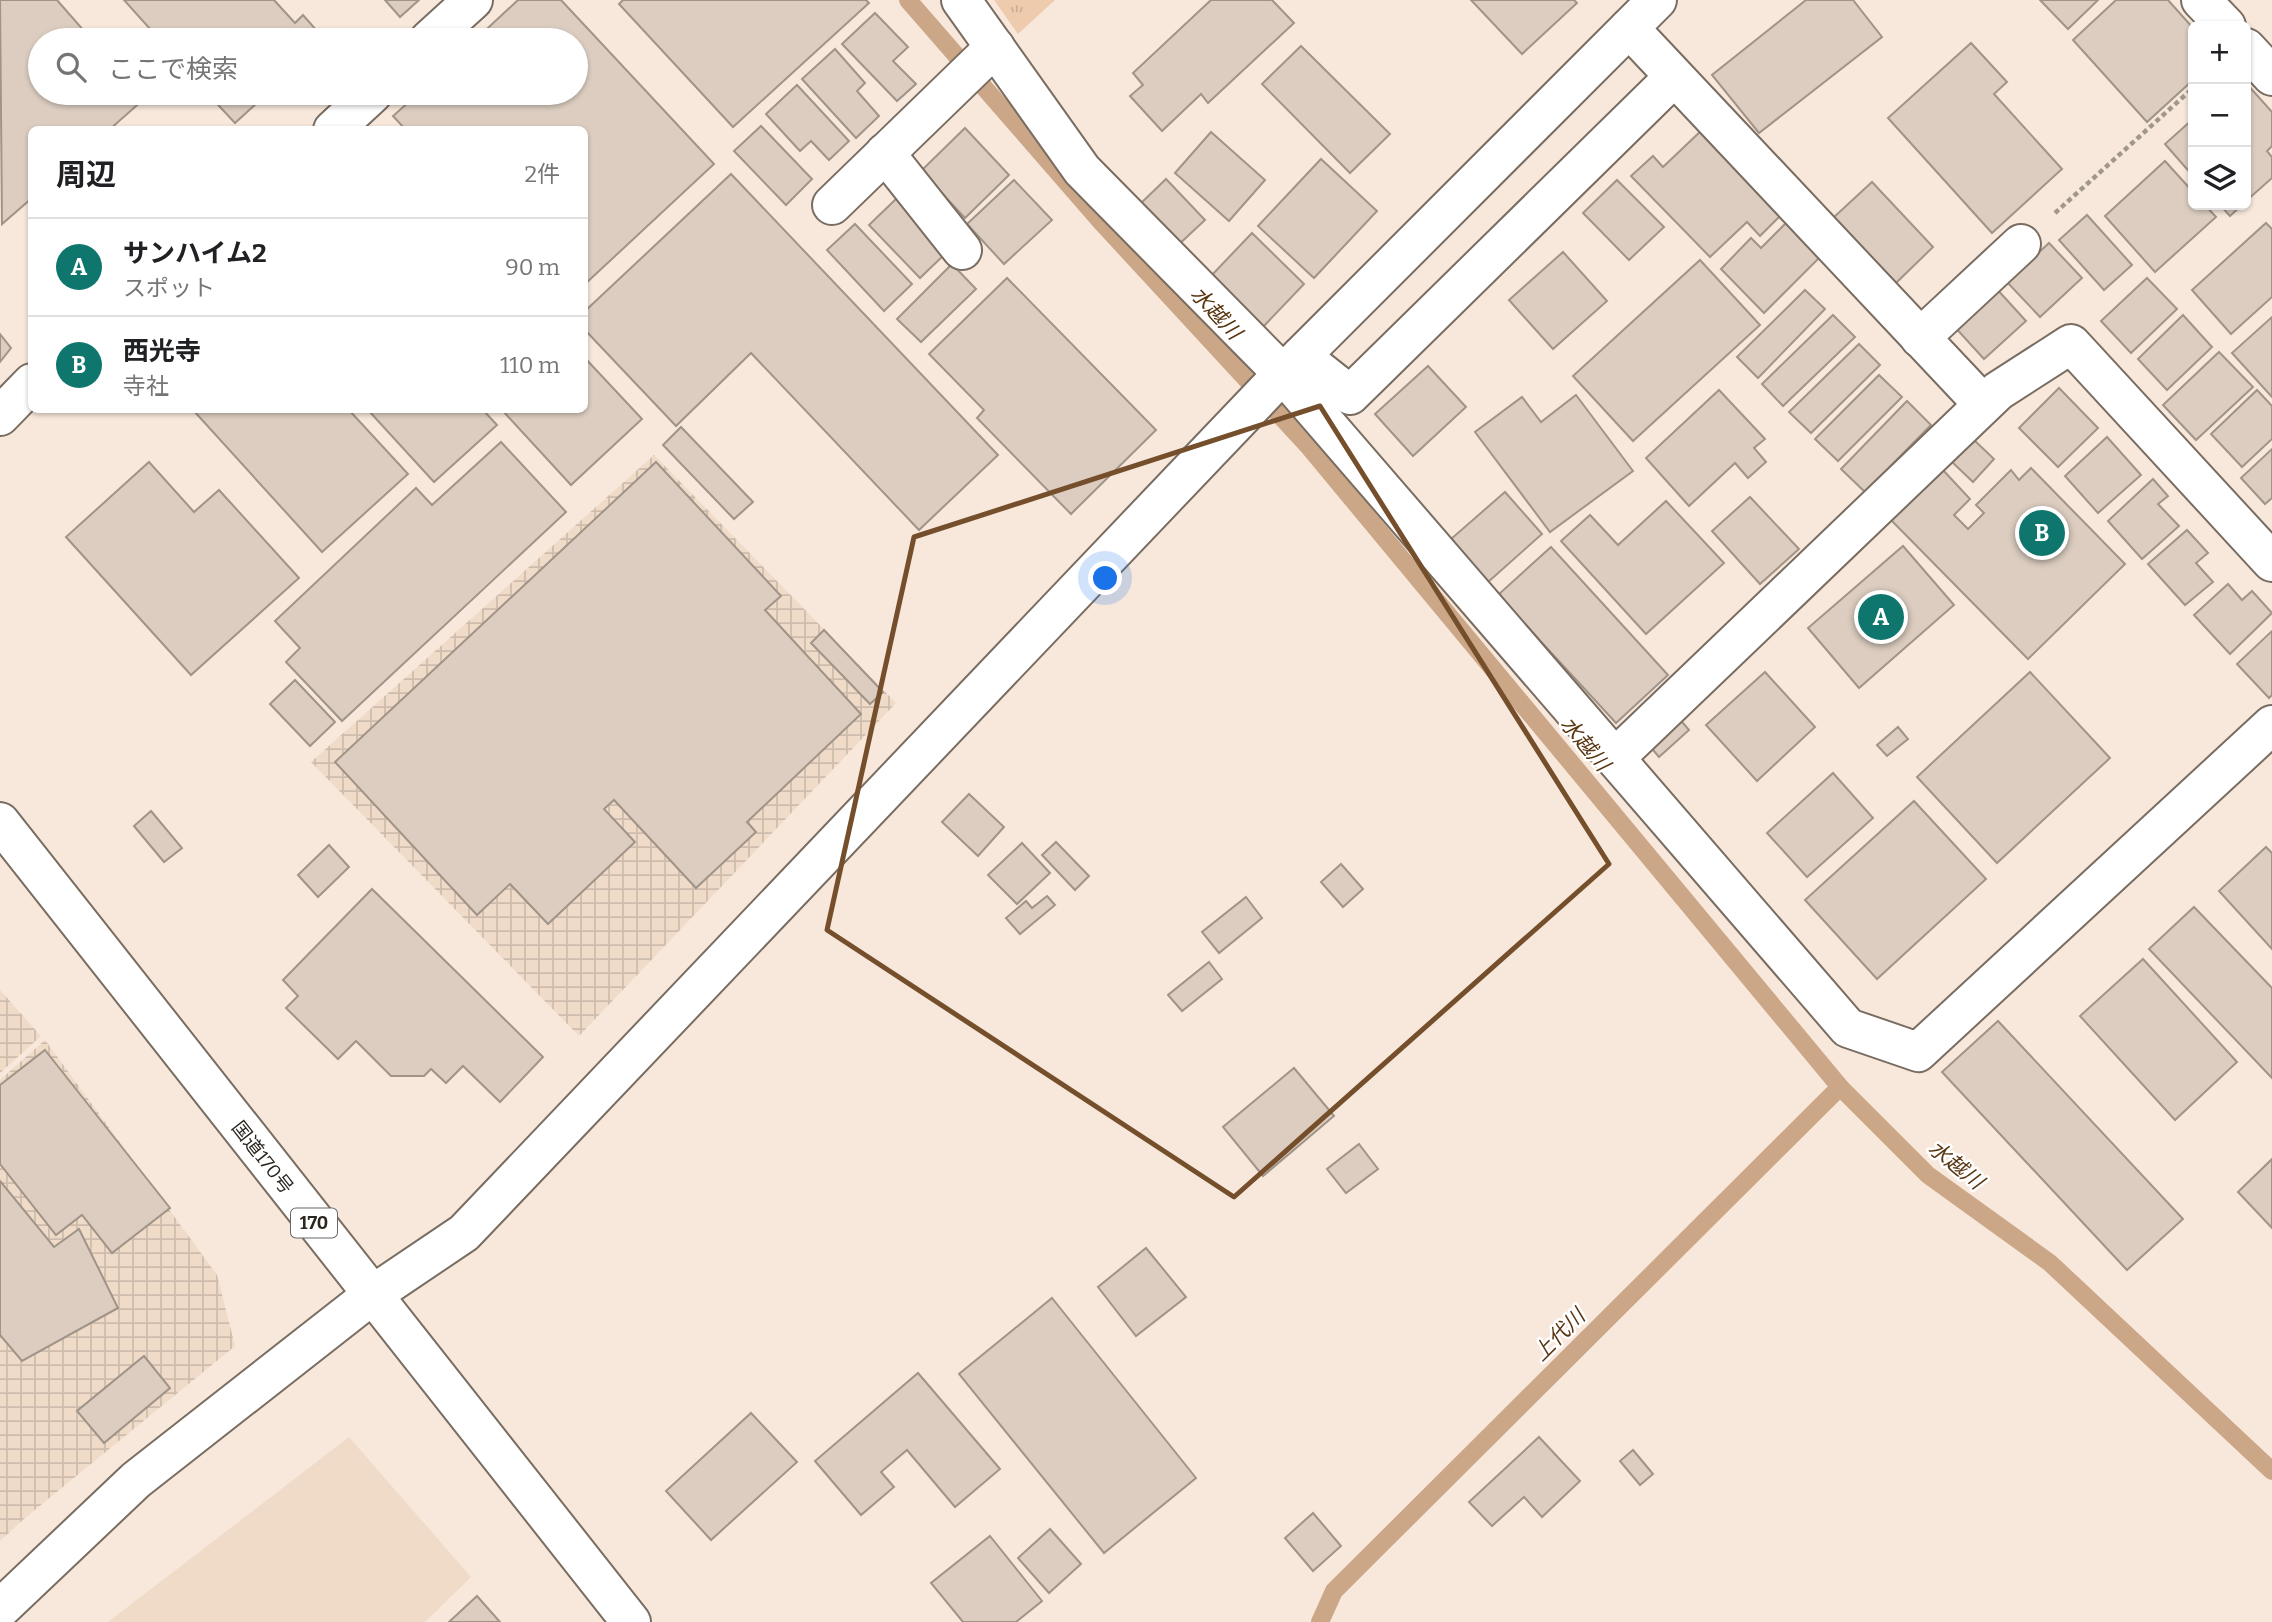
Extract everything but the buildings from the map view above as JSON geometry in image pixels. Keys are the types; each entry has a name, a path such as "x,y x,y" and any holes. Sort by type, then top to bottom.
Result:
{"main road":[{"path":"442,28 473,0"},
{"path":"961,0 977,64 1082,170 1276,382 1615,758 1848,1028 1918,1052 2272,725"},
{"path":"0,1609 136,1480 372,1296 464,1233 1276,382 1657,0"},
{"path":"2201,0 2221,21"},
{"path":"1629,28 1983,404"},
{"path":"2251,53 2272,76"},
{"path":"832,205 977,64"},
{"path":"1276,382 1350,395 1674,77"},
{"path":"337,126 360,105"},
{"path":"885,153 962,250"},
{"path":"1920,338 2021,244"},
{"path":"1615,758 1983,404 1998,391 2071,344 2272,562"},
{"path":"0,416 28,387"},
{"name":"国道170号","path":"0,822 631,1622"}],"path":[{"path":"2021,244 2188,93"}],"highlighted area":[{"path":"1320,406 1609,864 1234,1197 827,930 914,537"}],"shaded area":[{"path":"654,455 896,703 579,1036 311,762"},
{"path":"0,990 41,1036 0,1073"},
{"path":"45,1040 217,1275 235,1346 0,1541 0,1080"},
{"path":"349,1437 471,1577 425,1622 108,1622"}],"green space":[{"path":"994,0 1055,0 1018,34"}],"waterway":[{"name":"水越川","path":"908,0 1103,224 1309,447 1840,1087 1928,1175 2050,1263 2272,1471"},
{"name":"上代川","path":"1320,1622 1334,1591 1840,1087"}],"place":[{"name":"西光寺","path":"2042,533"},
{"name":"サンハイム2","path":"1881,617"}]}
